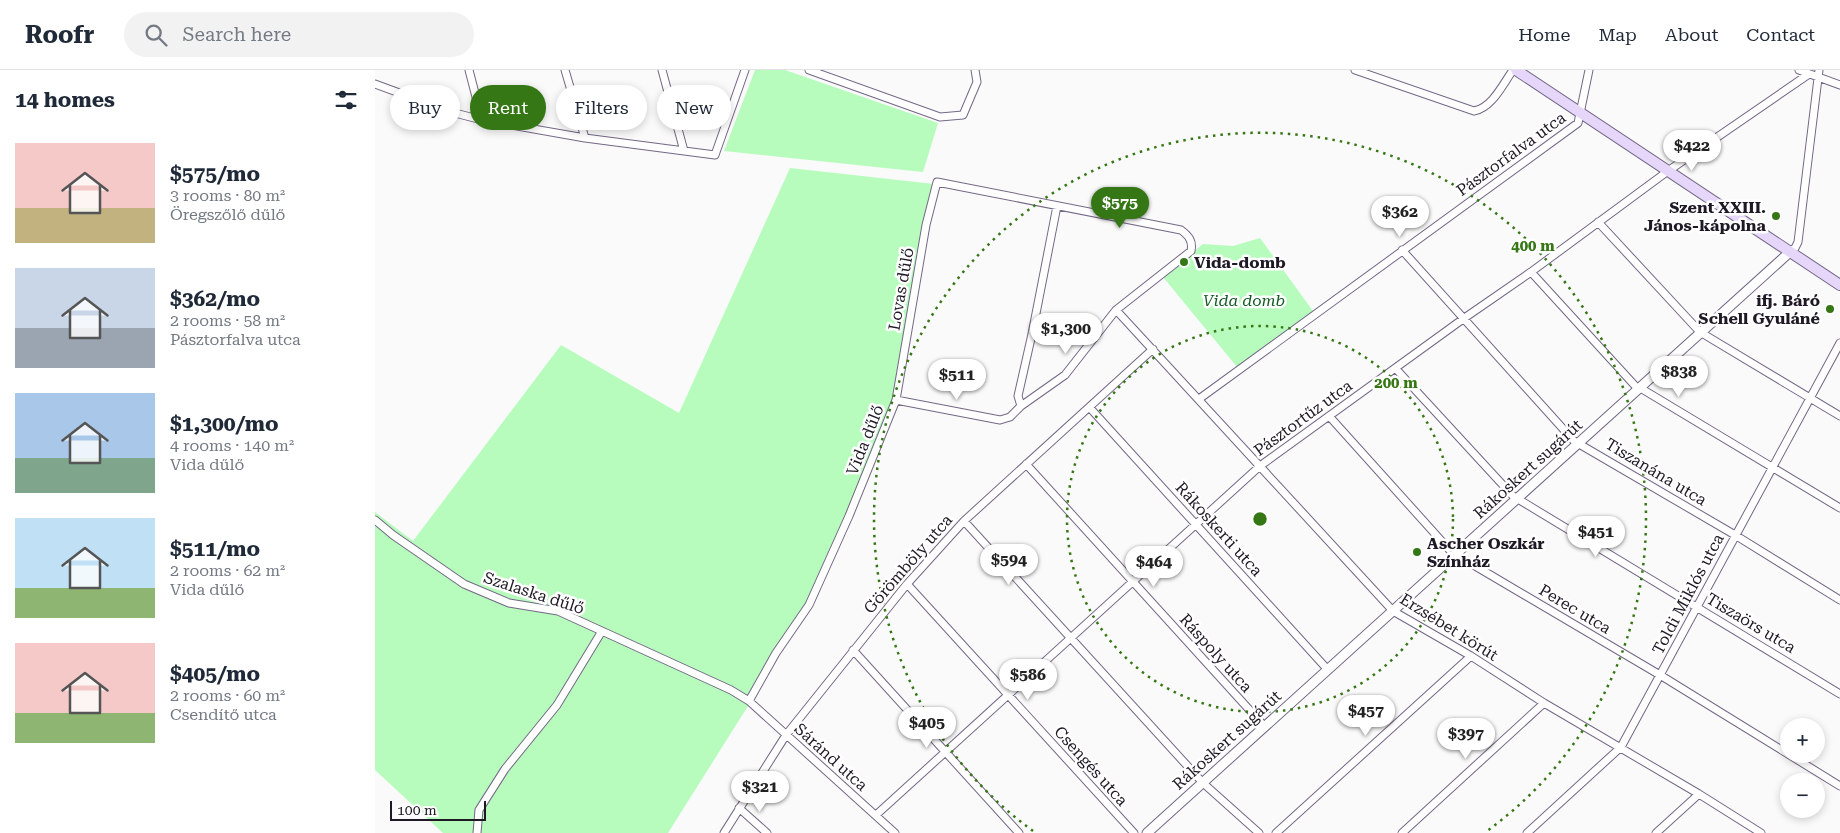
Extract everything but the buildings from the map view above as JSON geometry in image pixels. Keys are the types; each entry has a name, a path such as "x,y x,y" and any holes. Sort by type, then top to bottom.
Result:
{"main road":[{"path":"1515,70 1840,285"}],"street":[{"path":"469,70 473,85"},
{"path":"565,70 585,138"},
{"path":"662,70 684,151"},
{"path":"539,130 715,155 745,70"},
{"path":"809,70 940,117 963,115 977,82 975,70"},
{"path":"1355,70 1474,112 1481,110 1496,95 1515,70"},
{"name":"Pásztorfalva utca","path":"1199,398 1578,123 1589,70"},
{"path":"1799,70 1809,74 1819,74 1840,85"},
{"name":"Pásztortűz utca","path":"876,816 1260,466 1531,272 1668,171 1809,74"},
{"name":"Rákoskert sugárút","path":"1147,833 1795,248 1798,242 1819,74"},
{"path":"375,84 451,112 470,117"},
{"name":"Lovas dűlő","path":"896,400 926,225 937,182 1057,206"},
{"path":"1021,406 1018,396 1057,206"},
{"name":"Vida dűlő","path":"749,701 776,653 809,605 849,516 896,400 1000,420 1010,417 1021,406 1065,375 1116,310 1191,251 1191,240 1181,230 1057,206"},
{"path":"1598,222 1700,332 1840,416"},
{"name":"Tiszanána utca","path":"1402,250 1578,443 1735,535 1840,600"},
{"path":"1531,272 1638,388 1840,508"},
{"name":"Erzsébet körút","path":"1116,310 1393,611 1471,656 1544,703 1621,747 1761,833"},
{"name":"Toldi Miklós utca","path":"1527,833 1621,747 1840,343"},
{"name":"Görömböly utca","path":"724,833 786,735 907,584 964,521 1153,349"},
{"name":"Tiszaörs utca","path":"1396,368 1517,498 1840,694"},
{"name":"Rákoskerti utca","path":"1090,408 1328,670"},
{"name":"Perec utca","path":"1329,416 1455,556 1460,557 1660,675 1840,786"},
{"name":"Ráspoly utca","path":"1026,464 1265,727"},
{"name":"Szalaska dűlő","path":"375,520 393,535 464,584 509,603 558,611 731,690 749,701"},
{"path":"964,521 1203,783 1259,833"},
{"name":"Csengés utca","path":"907,584 1134,833"},
{"path":"477,833 479,810 505,770 557,705 602,632"},
{"path":"853,650 1019,833"},
{"path":"1276,833 1471,656"},
{"name":"Sáránd utca","path":"749,701 895,833"},
{"path":"1402,833 1544,703"},
{"path":"1656,833 1699,794"},
{"path":"739,808 767,833"}],"green space":[{"path":"755,70 785,70 938,123 923,172 724,151"},
{"path":"790,168 934,184 894,394 849,516 805,605 748,695 753,698 668,833 443,833 375,770 375,512 413,541 561,345 679,413"},
{"name":"Vida domb","path":"1260,238 1313,311 1237,367 1163,277 1203,244 1233,246"}],"place":[{"name":"Szent XXIII. János-kápolna","path":"1776,216"},
{"name":"Vida-domb","path":"1184,262"},
{"name":"ifj. Báró Schell Gyuláné","path":"1830,309"},
{"name":"Ascher Oszkár Színház","path":"1417,552"}]}
